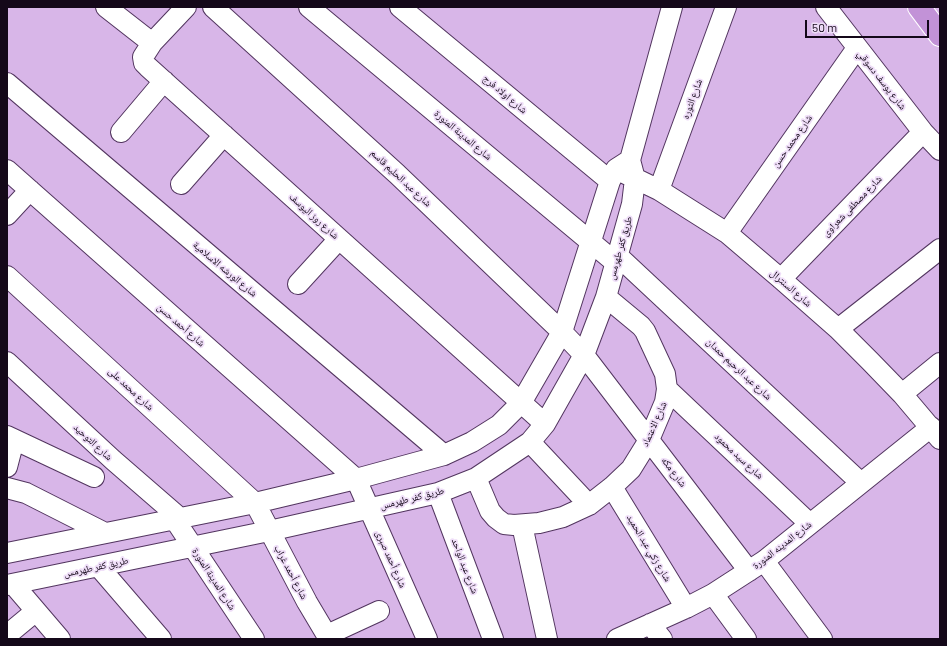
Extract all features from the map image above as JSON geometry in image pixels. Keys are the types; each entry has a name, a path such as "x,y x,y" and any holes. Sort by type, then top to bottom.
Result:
{"highway":[{"path":"919,7 940,35"}],"street":[{"path":"106,7 152,43 186,7"},
{"name":"شارع عبد الحليم قاسم","path":"213,7 397,174 562,332 584,355"},
{"name":"شارع المدينة المنورة","path":"310,7 591,242 617,260"},
{"name":"شارع اولاد فرج","path":"400,7 618,170"},
{"path":"7,553 255,503 356,479 444,455 472,442 499,425 521,403 562,332 591,242 618,170 672,7"},
{"name":"شارع الثوره","path":"659,190 726,7"},
{"name":"شارع يوسف دسوقي","path":"826,7 923,132 940,150"},
{"name":"شارع روز اليوسف","path":"152,43 143,57 144,62 545,424"},
{"name":"شارع محمد حسن","path":"727,233 857,48"},
{"path":"121,132 164,81"},
{"name":"شارع الورشه الاسلامية","path":"7,83 444,455"},
{"name":"شارع مصطفى شعراوى","path":"782,279 923,132"},
{"path":"181,184 224,135"},
{"name":"شارع أحمد حسن","path":"7,170 356,479"},
{"name":"طريق كفر طهرمس","path":"10,585 193,546 269,532 438,493 476,478 530,442 545,424 584,355 606,297 632,204 635,179 618,170"},
{"name":"شارع السنترال","path":"635,179 659,190 727,233 782,279 838,329 902,394 936,433"},
{"path":"7,215 30,190"},
{"path":"298,284 339,239"},
{"path":"838,329 940,249"},
{"name":"شارع عبد الرحيم حمدان","path":"617,260 861,483"},
{"name":"شارع محمد على","path":"7,276 255,503"},
{"name":"شارع الاعتماد","path":"476,478 490,511 496,518 504,524 522,525 539,523 563,517 589,505 612,487 631,469 649,440 664,402 667,389 665,374 645,330 606,297"},
{"name":"شارع مكه","path":"584,355 649,440 756,566 822,639"},
{"name":"شارع التوحيد","path":"7,362 178,519"},
{"path":"902,394 940,363"},
{"name":"شارع سيد محمود","path":"667,389 810,524"},
{"name":"شارع المدينه المنورة","path":"617,639 656,632 686,608 713,594 756,566 861,483 936,433"},
{"path":"7,467 11,438 94,477"},
{"path":"530,442 589,505"},
{"name":"شارع أحمد صبرى","path":"356,479 427,639"},
{"name":"شارع زكي عبد الحميد","path":"612,487 686,608"},
{"path":"7,488 31,496 105,533"},
{"name":"شارع عبد الواحد","path":"438,493 493,639"},
{"name":"شارع أحمد غراب","path":"255,503 307,602 328,637"},
{"name":"شارع المدينة المنورة","path":"178,519 193,546 254,639"},
{"path":"522,525 547,639"},
{"path":"99,567 161,639"},
{"path":"10,585 36,611 60,639"},
{"path":"713,594 746,639"},
{"path":"7,635 36,611"},
{"path":"328,637 379,611"}]}
